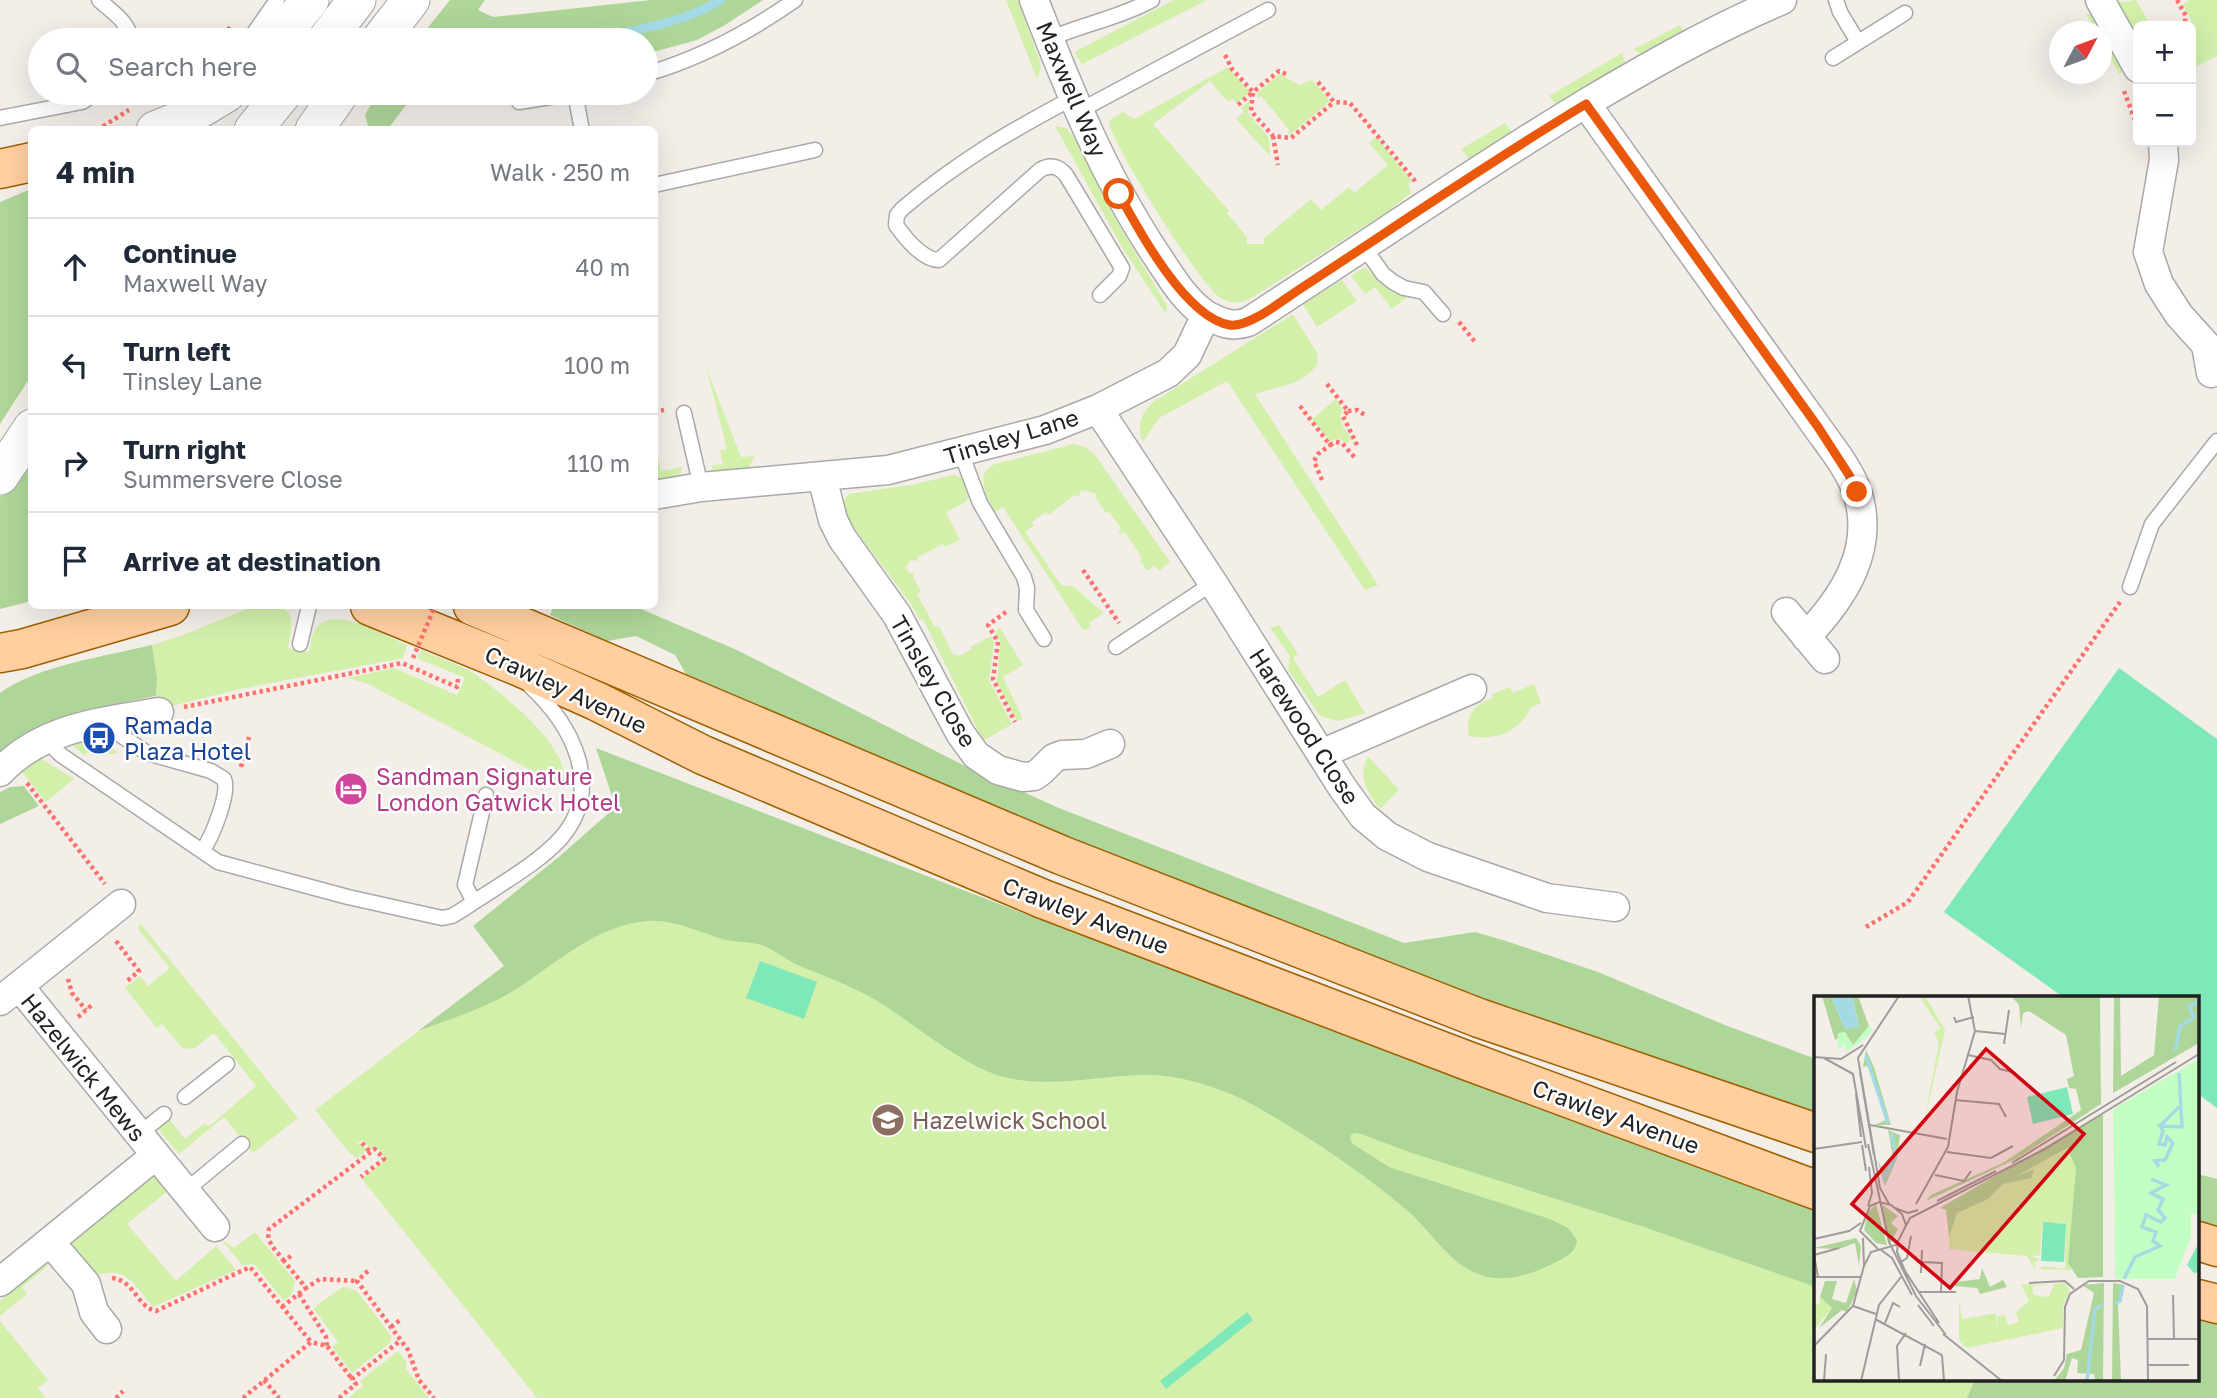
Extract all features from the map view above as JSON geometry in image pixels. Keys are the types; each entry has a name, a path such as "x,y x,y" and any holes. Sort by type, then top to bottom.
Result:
{"main road":[{"path":"0,169 28,163"},
{"path":"7,653 160,609"},
{"name":"Crawley Avenue","path":"375,609 458,659 596,701 703,755 1043,900 1814,1189"},
{"name":"Crawley Avenue","path":"480,609 1061,855 1479,1018 1814,1132"},
{"path":"2200,1242 2217,1247"},
{"path":"2200,1300 2217,1304"}],"street":[{"path":"287,28 310,0"},
{"path":"335,28 357,0"},
{"path":"389,28 411,0"},
{"name":"Maxwell Way","path":"1034,0 1076,104 1131,216 1179,288 1195,307 1206,315"},
{"path":"1206,315 1232,325 1248,322 1508,150 1654,63 1782,0"},
{"path":"2100,0 2133,59"},
{"path":"1586,104 1818,427 1857,492 1862,513 1861,537 1852,577 1827,616 1806,637"},
{"path":"162,126 198,105"},
{"path":"256,126 273,105"},
{"path":"2163,147 2164,160 2148,252 2159,284 2179,314 2206,345 2211,373"},
{"name":"Tinsley Lane","path":"658,494 701,486 888,470 1045,430 1098,409 1174,369 1187,355 1206,315"},
{"name":"Harewood Close","path":"1098,409 1363,816 1387,836 1428,857 1547,898 1615,908"},
{"path":"0,476 28,434"},
{"name":"Tinsley Close","path":"821,477 833,520 842,538 897,615 960,733 976,755 999,770 1023,777 1034,776 1054,758 1086,754 1110,744"},
{"path":"1786,612 1825,659"},
{"path":"1321,754 1472,689"},
{"path":"5,767 45,739 73,728 159,712"},
{"name":"Hazelwick Mews","path":"0,1282 50,1242 147,1145 9,993 110,913"},
{"path":"147,1145 215,1227"},
{"path":"50,1242 86,1284 94,1312 107,1329"}],"lane":[{"path":"99,0 127,28"},
{"path":"257,28 277,0"},
{"path":"658,70 689,61 718,47 757,26 795,0"},
{"path":"1049,38 1083,25 1123,15 1152,0"},
{"path":"1836,0 1858,42"},
{"path":"1100,295 1119,276 1122,268 1066,175 1057,167 1040,170 939,260 933,260 924,254 897,225 897,215 946,173 998,138 1217,39 1268,10"},
{"path":"1833,58 1905,13"},
{"path":"0,118 67,105"},
{"path":"577,105 581,126"},
{"path":"658,184 815,150"},
{"path":"1364,247 1383,274 1404,288 1424,292 1443,314"},
{"path":"684,413 701,486"},
{"path":"2130,587 2152,524 2217,441"},
{"path":"961,453 977,497 1024,577 1028,613 1044,639"},
{"path":"1116,647 1213,583"},
{"path":"300,645 308,609"},
{"path":"45,739 61,755 218,862 426,915 448,917 536,859 561,838 578,807 582,780 580,761 574,745 559,718 544,700 507,668 458,659"},
{"path":"100,722 147,753 211,771 224,779 226,793 208,842 202,851"},
{"path":"469,905 465,885 486,795"},
{"path":"185,1097 227,1064"},
{"path":"147,1145 164,1114"},
{"path":"185,1191 242,1144"}],"path":[{"path":"2177,0 2186,16 2185,21"},
{"path":"1217,39 1232,69 1253,92 1251,111 1273,136 1278,165"},
{"path":"1238,105 1279,71 1286,74"},
{"path":"1318,82 1334,102"},
{"path":"1273,136 1290,138 1308,126 1334,102 1350,103 1432,201"},
{"path":"1327,384 1348,411"},
{"path":"1300,407 1330,445"},
{"path":"1357,445 1343,416 1348,411 1357,410 1365,415"},
{"path":"1322,480 1314,461 1318,454 1330,445 1342,443 1356,459"},
{"path":"1083,570 1129,638"},
{"path":"1867,927 1908,902 2130,587"},
{"path":"1016,722 993,679 998,642 988,625 1016,605 1027,593"},
{"path":"425,664 413,659 434,609"},
{"path":"159,712 402,663 457,687 460,680 458,659"},
{"path":"238,776 249,737"},
{"path":"5,767 110,913 139,971 126,982"},
{"path":"362,1143 371,1153"},
{"path":"306,1288 270,1242 269,1229 375,1149 384,1159 361,1177"},
{"path":"284,1261 291,1256"},
{"path":"86,1284 119,1279 127,1284 147,1308 156,1311 250,1266 311,1342 327,1346"},
{"path":"282,1307 320,1279 357,1281 368,1271"},
{"path":"357,1281 401,1340 412,1358 419,1380 434,1398"},
{"path":"299,1294 326,1337 327,1346 356,1384 339,1398"},
{"path":"391,1327 400,1320"},
{"path":"352,1379 401,1340"},
{"path":"243,1398 311,1342"},
{"path":"264,1380 279,1398"},
{"path":"116,1398 123,1391"}],"green space":[{"path":"450,0 485,0 478,10 493,17 651,0 763,0 697,40 658,51 658,28 428,28"},
{"path":"1006,0 1018,0 1040,62 1037,79"},
{"path":"1174,0 1207,0 1082,64 1074,52"},
{"path":"2114,0 2136,0 2148,21 2133,21 2133,33"},
{"path":"2190,0 2217,0 2217,56 2196,66 2196,21 2190,21 2183,4"},
{"path":"2093,11 2098,21 2090,21 2087,15"},
{"path":"1680,25 1682,35 1643,56 1634,49"},
{"path":"2112,46 2125,70 2119,74 2112,61"},
{"path":"1622,53 1625,62 1623,68 1557,107 1549,96"},
{"path":"1228,67 1250,92 1236,103 1233,99 1228,102 1210,81 1153,124 1229,211 1227,213 1247,237 1247,244 1264,244 1264,238 1311,199 1321,210 1349,187 1354,193 1388,165 1369,143 1376,137 1412,181 1408,183 1411,193 1387,212 1256,295 1238,302 1222,299 1197,271 1142,187 1109,124 1112,118 1123,112 1134,119"},
{"path":"1280,74 1299,85 1312,80 1330,101 1291,134 1287,134 1290,131 1261,96 1257,98 1257,93"},
{"path":"1250,100 1248,113 1269,138 1270,156 1236,119 1244,112 1241,108"},
{"path":"370,105 406,105 390,126 368,126 365,115"},
{"path":"1505,123 1513,134 1470,160 1461,149"},
{"path":"1055,126 1066,128 1075,138 1112,213 1167,306 1166,314 1122,247"},
{"path":"28,190 28,381 0,424 0,202"},
{"path":"1365,267 1381,284 1407,297 1392,309 1375,287 1365,294 1351,276"},
{"path":"1342,280 1357,301 1317,327 1303,304"},
{"path":"1293,314 1316,351 1318,363 1312,371 1297,381 1255,394 1378,585 1365,590 1227,381 1159,418 1143,442 1141,436 1141,420 1153,402"},
{"path":"706,367 741,457 755,456 748,469 720,472 714,471 711,466 723,464 720,451 727,449"},
{"path":"1336,399 1343,410 1340,416 1344,428 1352,439 1346,443 1341,439 1330,441 1312,419"},
{"path":"1074,444 1085,447 1095,455 1170,562 1159,571 1155,566 1147,571 1125,532 1121,534 1118,531 1121,528 1096,498 1097,494 1081,490 1079,497 1074,495 1049,515 1046,512 1032,522 1034,525 1025,532 1061,585 1074,587 1104,613 1089,623 1091,627 1083,630 1003,507 994,512 985,492 983,479 988,468 995,464"},
{"path":"28,451 28,602 0,609 0,497"},
{"path":"658,459 661,471 683,467 678,476 658,479"},
{"path":"953,475 963,478 970,497 946,512 960,540 945,547 943,544 918,557 917,561 911,560 906,567 909,573 914,573 913,577 921,592 917,594 935,627 939,626 953,655 959,656 991,636 994,642 989,680 1012,724 983,741 923,619 920,620 844,511 843,502 849,494 916,484"},
{"path":"247,609 282,609 289,613 291,618 288,648 309,652 315,630 323,622 333,619 359,624 407,645 403,658 240,689 171,706 156,696 157,678 152,645"},
{"path":"553,609 641,609 737,650 967,767 1059,808 1404,943 1475,932 1598,972 1725,1025 1814,1058 1814,1112 1704,1074 1531,1020 1077,842 686,674 675,655 636,636 607,641 550,615"},
{"path":"1279,625 1298,654 1293,658 1318,697 1345,680 1365,713 1338,721 1320,716 1288,670 1290,656 1270,628"},
{"path":"1000,628 1023,665 1003,677 1023,719 1017,721 997,682 1000,642 995,631"},
{"path":"152,645 157,678 156,696 54,721 17,739 0,751 0,693 52,669"},
{"path":"421,650 470,671 521,712 552,745 563,768 565,788 366,683 347,678 394,668 457,695 465,678 417,658"},
{"path":"2119,668 2217,739 2217,1108 2200,1095 2200,996 2062,996 1944,912"},
{"path":"1534,684 1541,703 1530,708 1520,724 1497,736 1469,736 1468,722 1472,711 1493,698 1492,694 1510,687 1512,693"},
{"path":"91,740 103,742 119,753 110,754 97,748 84,755 73,746"},
{"path":"596,748 1028,915 1814,1201 1814,1286 1361,1134 1351,1135 1353,1144 1389,1167 1550,1219 1568,1228 1577,1240 1568,1256 1534,1272 1507,1278 1481,1275 1459,1263 1417,1219 1354,1169 1277,1118 1230,1094 1168,1076 1138,1075 1044,1082 1007,1078 958,1056 867,995 795,964 765,947 727,940 666,922 647,921 611,930 577,947 504,996 468,1013 418,1031 504,966 473,926 611,811 612,796"},
{"path":"1368,756 1399,790 1380,809 1365,784 1363,770"},
{"path":"40,758 74,779 46,802 22,772"},
{"path":"24,786 39,806 0,824 0,792 10,787"},
{"name":"Hazelwick School","path":"644,834 1814,1261 1814,1380 1975,1380 1967,1398 537,1398 362,1179 386,1159 376,1146 371,1149 363,1140 357,1144 363,1145 367,1150 356,1159 315,1110 504,966"},
{"path":"140,923 298,1118 253,1153 224,1117 179,1154 158,1129 169,1119 185,1139 205,1123 208,1126 214,1122 256,1086 214,1033 195,1048 183,1049 162,1024 157,1028 125,988 140,976 148,986 170,968 138,929"},
{"path":"760,961 817,982 804,1019 746,998"},
{"path":"155,1172 169,1190 127,1224 176,1281 216,1246 236,1270 153,1307 136,1286 121,1274 92,1274 70,1244"},
{"path":"2200,1175 2217,1179 2217,1230 2200,1226"},
{"path":"255,1232 295,1281 292,1294 284,1301 256,1266 243,1266 220,1238 234,1248"},
{"path":"46,1263 48,1266 22,1287 27,1294 0,1316 0,1301"},
{"path":"343,1287 356,1290 392,1337 389,1344 352,1373 332,1347 338,1342 314,1309"},
{"path":"1247,1312 1253,1320 1166,1389 1160,1381"},
{"path":"2200,1318 2217,1322 2217,1398 1967,1398 1975,1380 2200,1380"},
{"path":"0,1321 48,1380 38,1388 46,1398 0,1398"},
{"path":"398,1351 406,1361 406,1369 429,1398 348,1398 363,1386 360,1381"}],"waterway":[{"path":"644,28 674,21 721,0"}],"place":[{"name":"Ramada Plaza Hotel","path":"99,738"},
{"name":"Sandman Signature London Gatwick Hotel","path":"351,789"},
{"name":"Hazelwick School","path":"888,1120"}],"route":[{"path":"1119,194 1141,232 1189,301 1214,319 1237,325 1248,322 1508,150 1586,104 1818,427 1857,492"}]}
